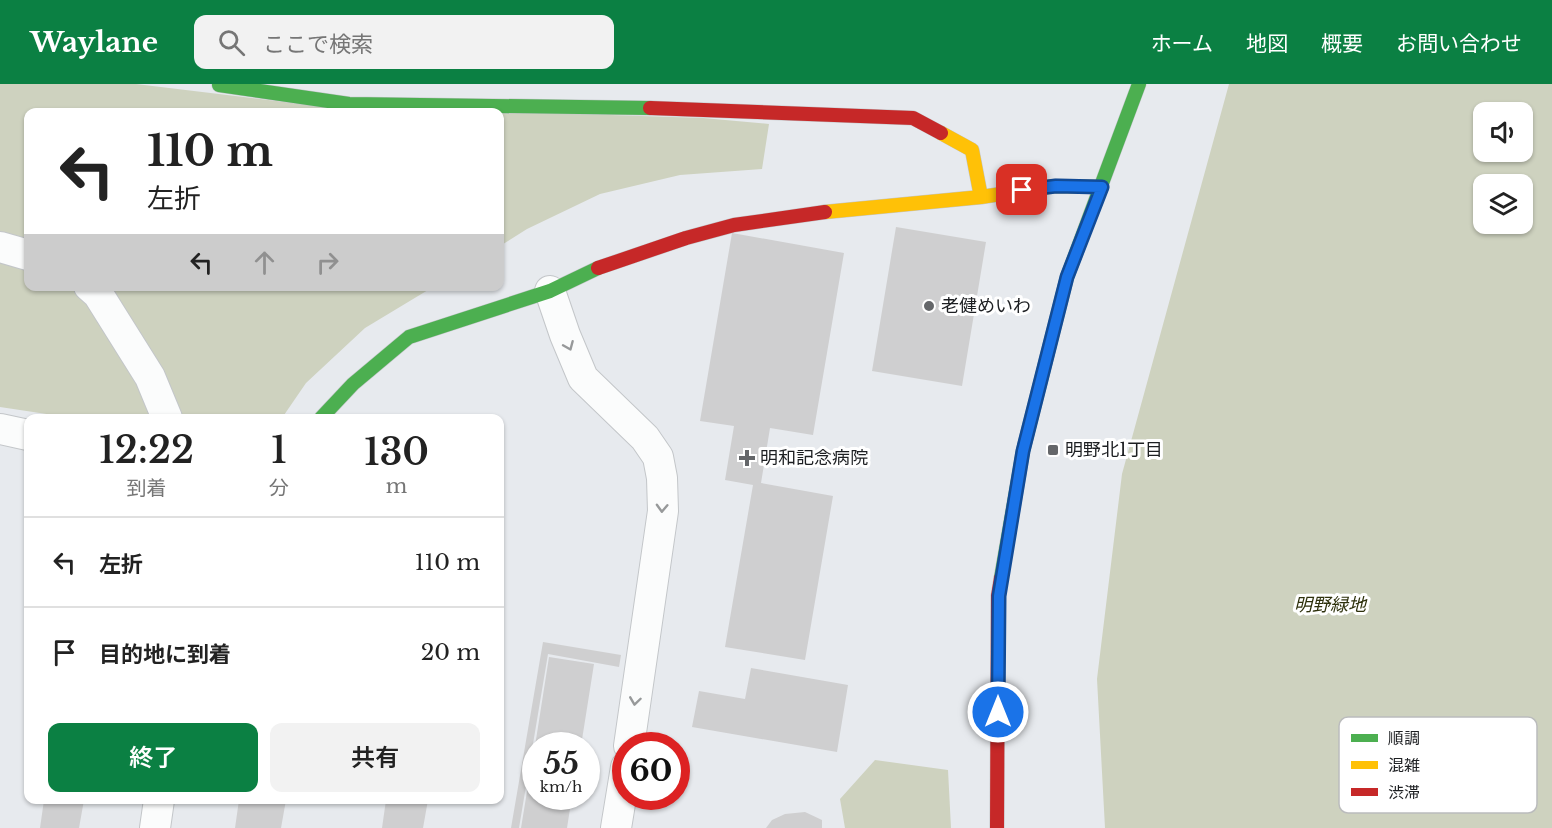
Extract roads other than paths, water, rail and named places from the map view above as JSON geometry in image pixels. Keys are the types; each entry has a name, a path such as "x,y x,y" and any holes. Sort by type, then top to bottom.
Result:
{"street":[{"path":"997,828 998,608 1023,451 1064,288 1139,84"},
{"path":"219,85 349,104 700,109 913,118 972,150 981,197"},
{"path":"325,414 353,384 409,337 550,291 603,266 686,238 734,225 801,214 981,197 1056,186 1102,187"},
{"path":"0,247 24,254"},
{"path":"95,291 150,377 165,414"},
{"path":"550,291 583,378 645,438 658,457 662,478 663,511 631,732"},
{"path":"0,429 24,434"},
{"path":"154,828 158,804"},
{"path":"616,828 619,810"}],"place":[{"name":"老健めいわ","path":"929,306"},
{"name":"明野北1丁目","path":"1053,450"},
{"name":"明和記念病院","path":"747,458"}],"park label":[{"name":"明野緑地","path":"1330,605"}]}
